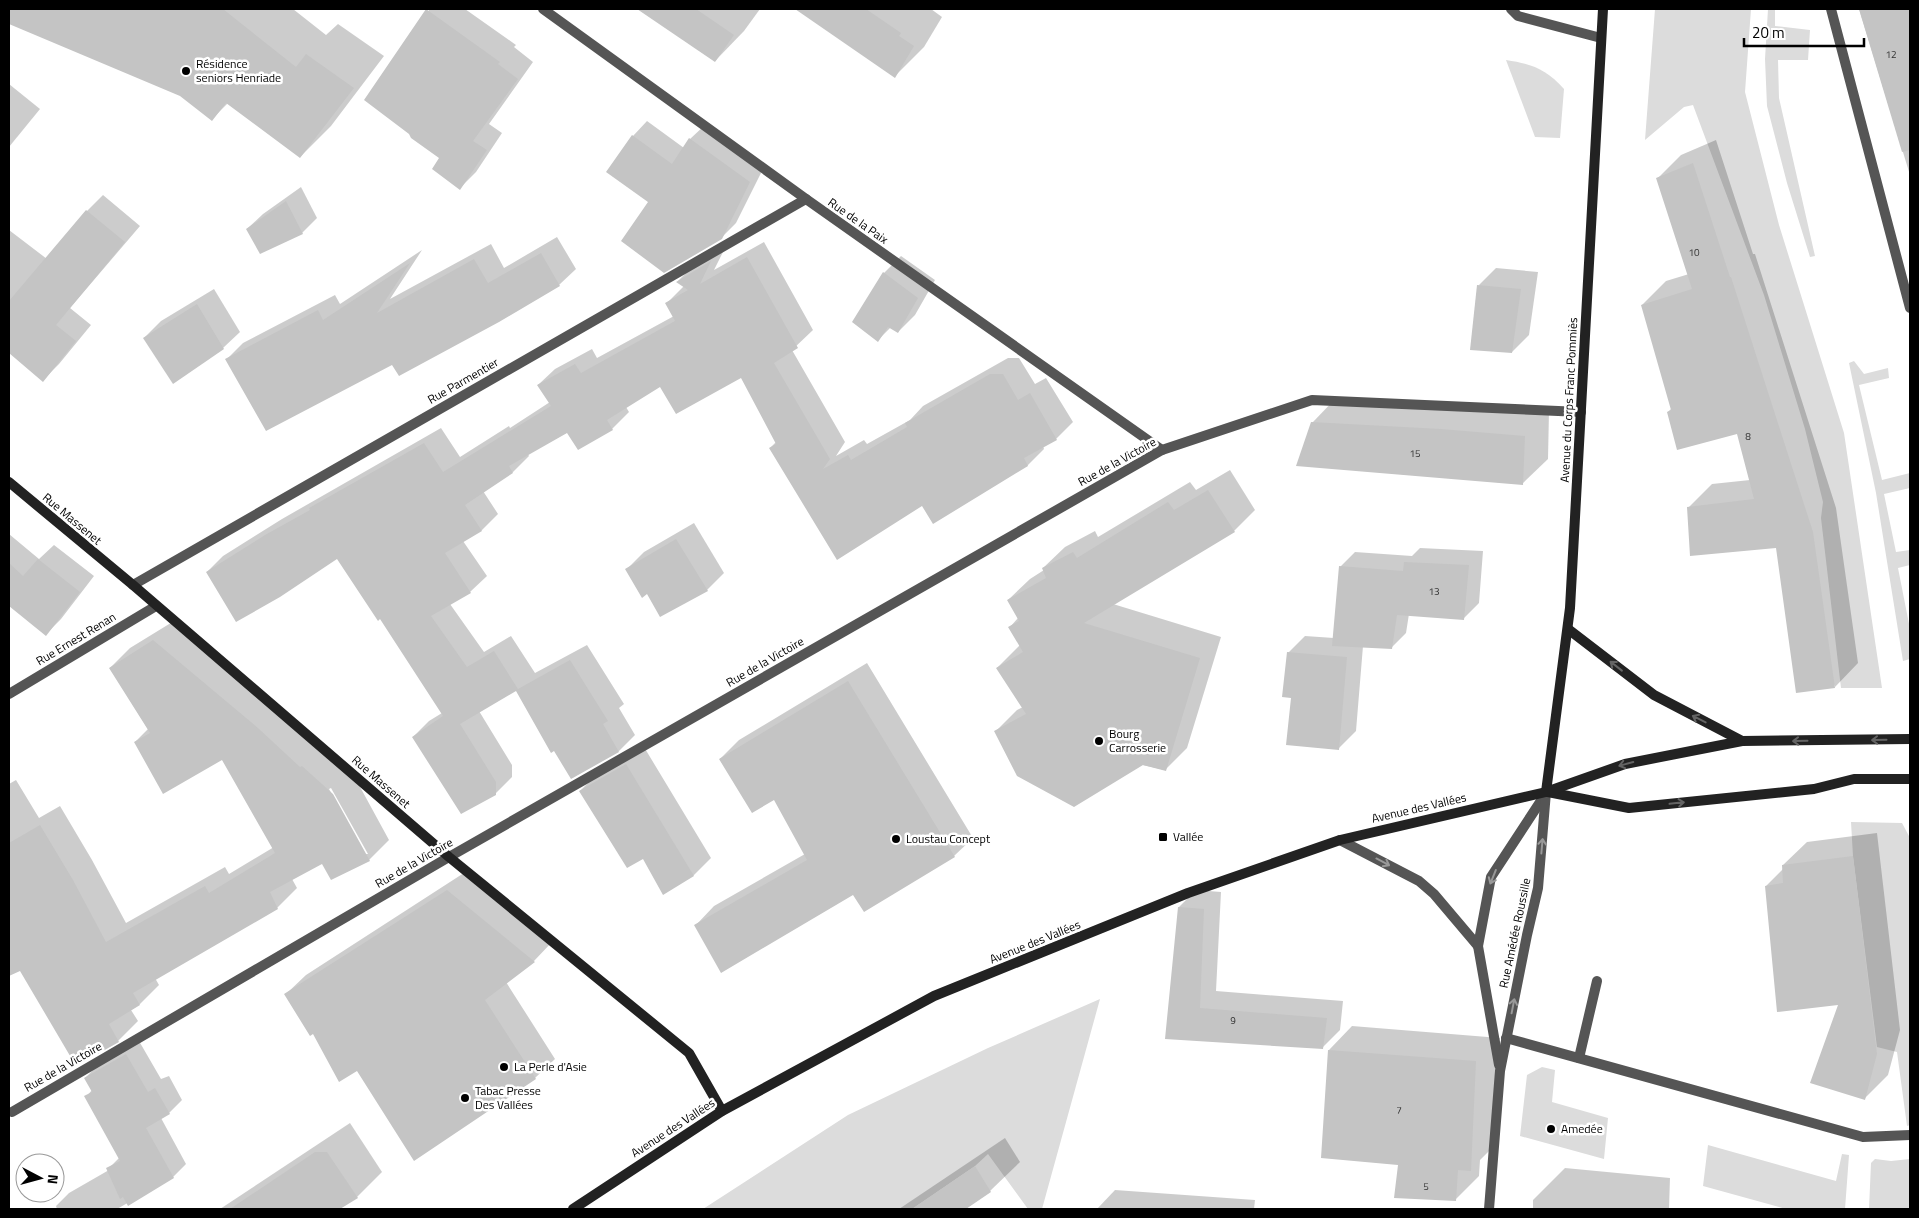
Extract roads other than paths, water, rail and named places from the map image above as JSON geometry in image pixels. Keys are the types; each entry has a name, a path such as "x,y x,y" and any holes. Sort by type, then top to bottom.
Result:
{"street":[{"name":"Rue de la Paix","path":"543,9 806,199 1162,450"},
{"path":"1511,9 1518,16 1602,38"},
{"name":"Avenue du Corps Franc Pommiès","path":"1546,792 1568,630 1603,9"},
{"path":"1830,9 1910,308"},
{"name":"Rue Parmentier","path":"133,585 806,199"},
{"name":"Rue de la Victoire","path":"12,1112 449,857 1162,450 1312,400 1581,412"},
{"name":"Rue Massenet","path":"9,482 133,585 449,857 689,1053 722,1111"},
{"name":"Rue Ernest Renan","path":"9,694 156,606"},
{"path":"1568,630 1654,696 1742,741"},
{"name":"Avenue des Vallées","path":"573,1209 722,1111 934,996 1188,893 1340,840 1546,792 1625,764 1742,741 1910,739"},
{"name":"Avenue des Vallées","path":"1546,792 1629,808 1814,790 1854,779 1910,779"},
{"name":"Rue Amédée Roussille","path":"1500,1070 1478,946 1491,877 1546,792"},
{"name":"Rue Amédée Roussille","path":"1489,1209 1500,1070 1538,888 1546,792"},
{"path":"1340,840 1419,881 1434,894 1478,946"},
{"path":"1579,1058 1597,982"},
{"path":"1506,1038 1863,1137 1910,1135"}],"place":[{"name":"Résidence seniors Henriade","path":"186,71"},
{"name":"Bourg Carrosserie","path":"1099,741"},
{"name":"Vallée","path":"1163,837"},
{"name":"Loustau Concept","path":"896,839"},
{"name":"La Perle d'Asie","path":"504,1067"},
{"name":"Tabac Presse Des Vallées","path":"465,1098"},
{"name":"Amedée","path":"1551,1129"}]}
